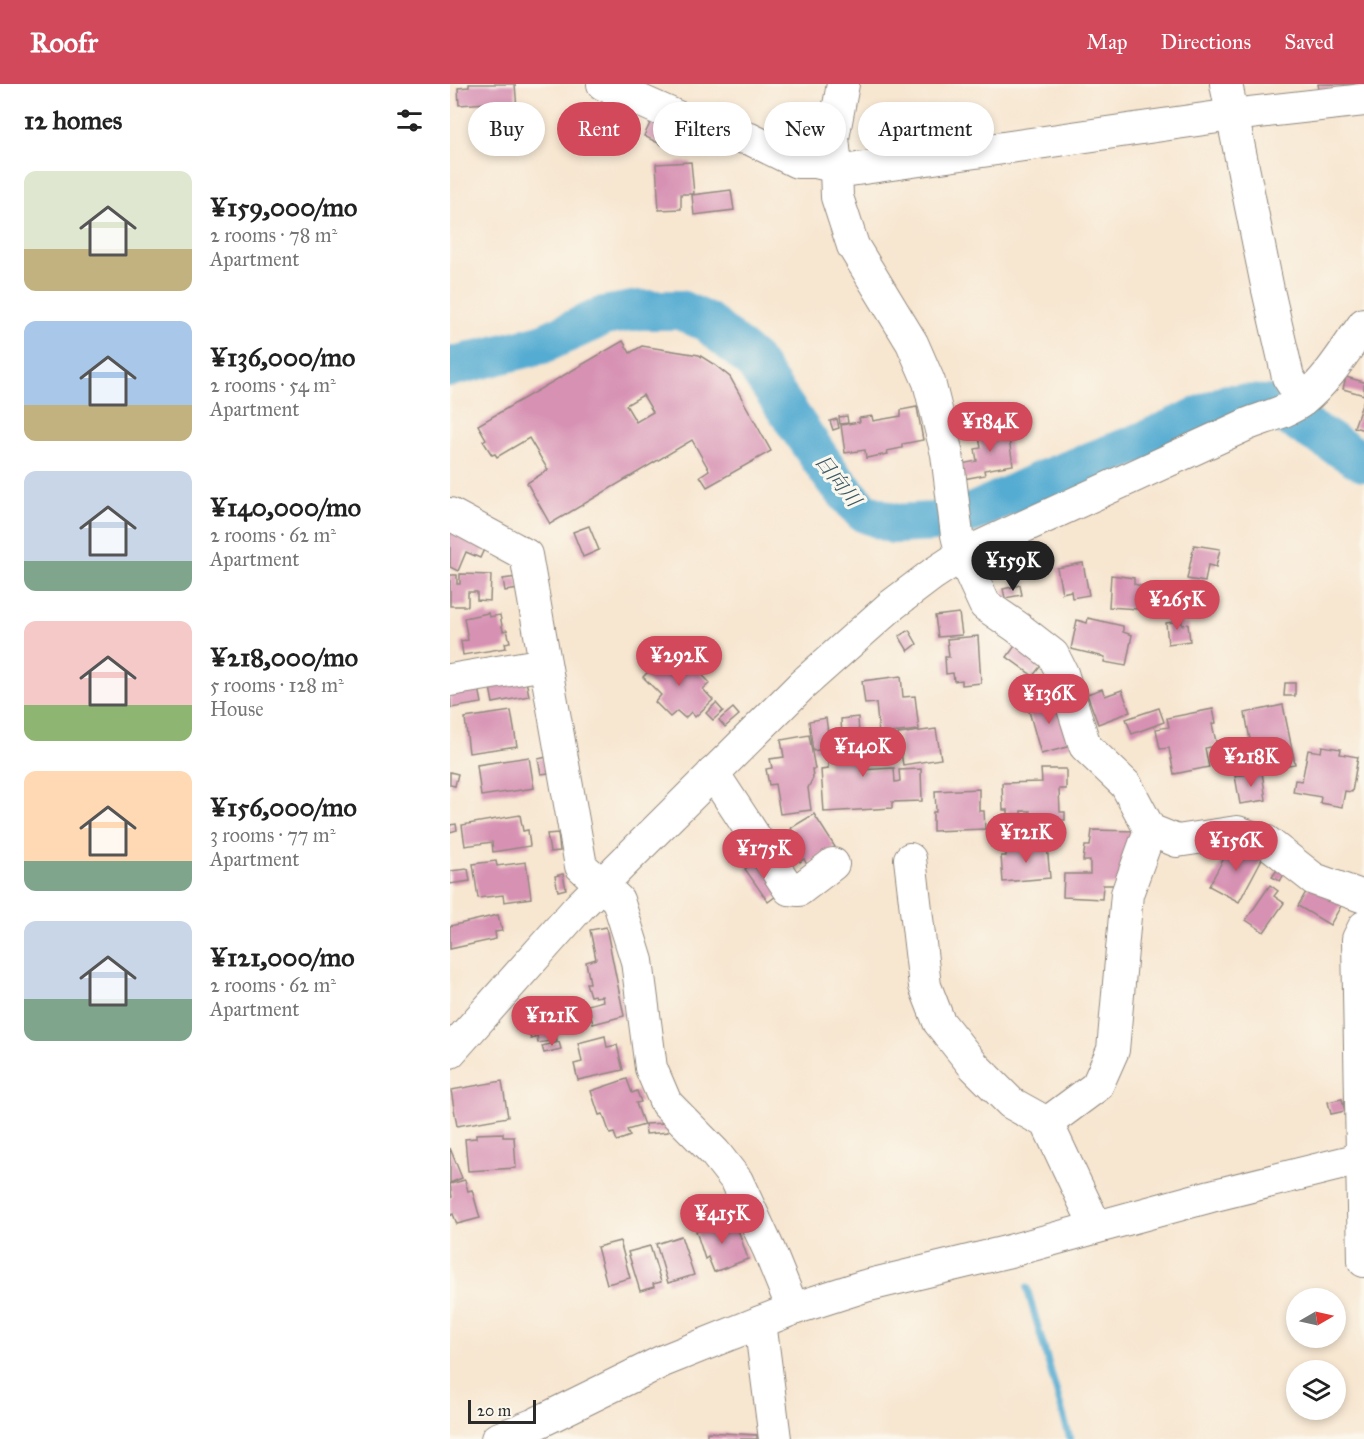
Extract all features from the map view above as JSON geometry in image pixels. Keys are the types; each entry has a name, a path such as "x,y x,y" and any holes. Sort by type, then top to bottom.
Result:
{"street":[{"path":"603,84 709,131 750,139 797,162 815,162 850,170 1232,115 1364,100"},
{"path":"843,84 833,138 837,167 837,197 853,246 912,343 929,382 947,454 959,545 985,605 1053,656 1062,673 1085,746 1126,785 1150,830 1177,841 1237,832 1267,842 1314,879 1364,897"},
{"path":"1226,84 1288,377 1300,402"},
{"path":"450,1052 601,884 713,772 802,685 933,574 959,545 1300,402 1326,376 1364,324"},
{"path":"450,514 526,555 581,866 618,900 637,961 651,1068 666,1103 715,1153 737,1181 793,1309"},
{"path":"450,680 545,664"},
{"path":"713,772 789,889 799,890 833,864"},
{"path":"1047,1123 1097,1086 1113,1050 1127,894 1150,830"},
{"path":"910,859 925,986 939,1022 974,1066 1011,1103 1047,1123 1096,1227"},
{"path":"1364,927 1358,939 1364,1261"},
{"path":"497,1439 533,1425 663,1361 793,1309 865,1286 1006,1252 1363,1158"},
{"path":"760,1322 775,1439"}],"building":[{"path":"469,84 515,84 516,102 468,102 468,104 459,105 458,88 469,87"},
{"path":"1318,84 1354,84 1354,85 1319,90"},
{"path":"653,117 653,140 644,136"},
{"path":"691,162 694,194 681,194 681,209 659,210 656,164"},
{"path":"731,190 734,210 694,215 692,195"},
{"path":"623,341 630,353 642,346 699,355 715,365 730,377 771,451 707,487 700,476 709,470 692,440 550,524 527,483 548,470 529,438 497,457 495,454 492,455 483,441 486,439 478,425","holes":["643,395 653,412 636,422 626,405"]},
{"path":"1346,377 1364,382 1364,395 1343,389"},
{"path":"1364,399 1364,430 1354,427"},
{"path":"917,407 923,440 902,444 902,448 887,451 888,454 866,458 865,450 845,453 841,425 860,422 859,418 872,416 873,421 901,416 901,410"},
{"path":"847,416 848,423 840,424 839,417"},
{"path":"837,419 839,428 833,430 830,421"},
{"path":"1007,427 1013,465 984,470 985,475 963,479 961,464 977,461 975,449 981,448 978,431"},
{"path":"589,526 599,550 583,557 573,532"},
{"path":"450,529 486,545 480,558 466,552 458,571 450,567"},
{"path":"1194,545 1220,549 1216,567 1208,565 1205,582 1187,579"},
{"path":"1083,563 1089,595 1072,598 1071,591 1062,593 1057,568"},
{"path":"460,574 491,575 490,601 477,600 477,592 468,592 468,606 450,606 450,575 457,575 457,584 460,584"},
{"path":"1111,575 1134,578 1134,584 1151,589 1150,598 1141,596 1138,609 1109,607"},
{"path":"517,577 519,589 505,591 503,579"},
{"path":"1020,585 1022,595 1005,598 1003,589"},
{"path":"488,613 489,617 500,615 503,631 507,630 510,642 505,643 506,648 463,655 461,641 468,640 464,618"},
{"path":"959,613 962,635 938,637 935,616"},
{"path":"1181,615 1182,625 1188,624 1190,641 1168,644 1166,623 1174,622 1173,616"},
{"path":"1088,618 1123,626 1123,632 1132,635 1126,666 1104,662 1105,657 1071,649 1077,620 1087,623"},
{"path":"909,630 917,644 908,651 899,636"},
{"path":"978,636 981,683 962,685 962,680 954,681 953,673 946,674 945,657 949,657 947,639"},
{"path":"1022,636 1049,655 1033,676 1007,657"},
{"path":"667,653 681,667 688,660 710,683 703,689 713,700 695,717 691,712 685,718 677,711 670,717 655,702 661,695 643,677"},
{"path":"901,676 903,697 915,696 919,730 879,734 876,703 865,704 862,681"},
{"path":"526,680 529,696 493,703 490,687"},
{"path":"1285,683 1295,683 1295,696 1284,696"},
{"path":"479,688 482,703 451,708 450,692"},
{"path":"1102,689 1105,696 1122,690 1130,712 1098,724 1087,694"},
{"path":"1058,696 1071,746 1041,754 1027,704"},
{"path":"716,703 723,711 713,720 706,713"},
{"path":"1283,705 1295,764 1265,769 1263,759 1254,761 1245,713"},
{"path":"733,708 739,715 725,727 719,720"},
{"path":"1159,708 1164,722 1132,734 1126,719"},
{"path":"1213,709 1216,723 1212,724 1217,746 1205,748 1209,767 1174,774 1169,748 1160,749 1156,729 1169,727 1167,718"},
{"path":"511,711 517,746 469,753 465,718"},
{"path":"858,717 861,770 894,768 895,782 900,781 899,770 921,769 922,801 892,802 892,808 824,812 821,770 828,769 828,755 833,755 832,738 842,738 841,719"},
{"path":"826,718 830,748 813,751 809,721"},
{"path":"936,729 941,759 903,765 898,734"},
{"path":"809,735 815,769 812,769 813,778 808,788 811,810 780,814 775,784 769,785 766,769 772,768 770,759 784,757 781,740"},
{"path":"1322,746 1341,749 1340,754 1358,757 1352,792 1345,791 1342,807 1320,803 1321,797 1293,792 1295,780 1302,781 1308,750 1321,752"},
{"path":"529,757 534,788 481,796 477,765"},
{"path":"547,757 549,773 541,774 538,759"},
{"path":"1041,769 1066,769 1066,789 1059,789 1060,812 1065,812 1065,820 1030,822 1030,811 1008,814 1008,810 1003,810 1002,783 1042,782"},
{"path":"450,772 458,774 455,786 450,785"},
{"path":"1262,772 1266,800 1240,804 1235,776"},
{"path":"979,789 979,811 984,811 985,829 933,831 933,812 936,812 935,791"},
{"path":"814,814 835,847 807,865 804,859 800,862 794,853 797,852 791,842 797,839 791,828"},
{"path":"520,815 523,831 528,830 530,846 493,852 492,842 465,846 462,825"},
{"path":"456,824 457,830 450,832 450,825"},
{"path":"1092,830 1135,831 1125,885 1103,885 1102,899 1063,897 1064,874 1090,874 1090,861 1083,861 1085,846 1090,846"},
{"path":"558,833 560,851 550,852 547,834"},
{"path":"1232,843 1264,855 1239,902 1209,886"},
{"path":"1047,845 1050,878 1003,882 1001,856 1006,856 1006,849"},
{"path":"761,857 784,890 768,902 745,869"},
{"path":"496,861 497,866 526,862 531,898 504,902 503,895 478,898 473,864"},
{"path":"1281,864 1288,869 1280,881 1272,877"},
{"path":"468,869 470,881 450,884 450,871"},
{"path":"563,874 566,889 558,891 555,876"},
{"path":"1270,885 1278,891 1274,896 1284,903 1264,932 1246,920"},
{"path":"1310,885 1342,904 1330,925 1298,906"},
{"path":"498,915 502,931 495,932 496,939 450,949 450,926"},
{"path":"606,927 624,1016 593,1024 588,1005 603,1001 602,996 590,996 586,983 590,983 586,962 596,959 590,930"},
{"path":"555,1026 557,1040 538,1043 536,1029"},
{"path":"534,1030 535,1038 531,1039 528,1031"},
{"path":"605,1036 607,1047 617,1045 623,1070 578,1080 574,1064 582,1062 578,1043"},
{"path":"559,1042 561,1049 544,1053 542,1046"},
{"path":"627,1079 632,1093 637,1091 641,1102 636,1103 644,1125 627,1130 630,1136 617,1141 614,1133 610,1134 603,1114 599,1115 591,1091"},
{"path":"502,1081 508,1117 457,1126 451,1090"},
{"path":"1342,1099 1345,1111 1331,1114 1328,1102"},
{"path":"667,1123 668,1132 646,1134 645,1124"},
{"path":"503,1133 503,1137 514,1137 516,1168 468,1171 465,1139 476,1138 476,1134"},
{"path":"450,1148 462,1178 450,1183"},
{"path":"465,1180 468,1191 472,1190 480,1218 457,1224 453,1214 450,1216 450,1198 452,1197 450,1184"},
{"path":"734,1218 748,1259 714,1272 708,1257 705,1259 696,1231"},
{"path":"681,1236 694,1275 668,1283 656,1244"},
{"path":"620,1241 630,1278 607,1284 597,1247"},
{"path":"650,1246 661,1282 653,1284 654,1287 640,1291 628,1252"},
{"path":"707,1432 757,1435 757,1439 707,1439"}],"waterway":[{"name":"日向川","path":"450,367 542,344 604,316 639,310 680,310 707,322 753,361 834,479 863,512 894,524 934,522 974,512 1036,483 1142,442 1227,404 1269,405 1364,462"},
{"path":"1027,1288 1070,1439"}]}
